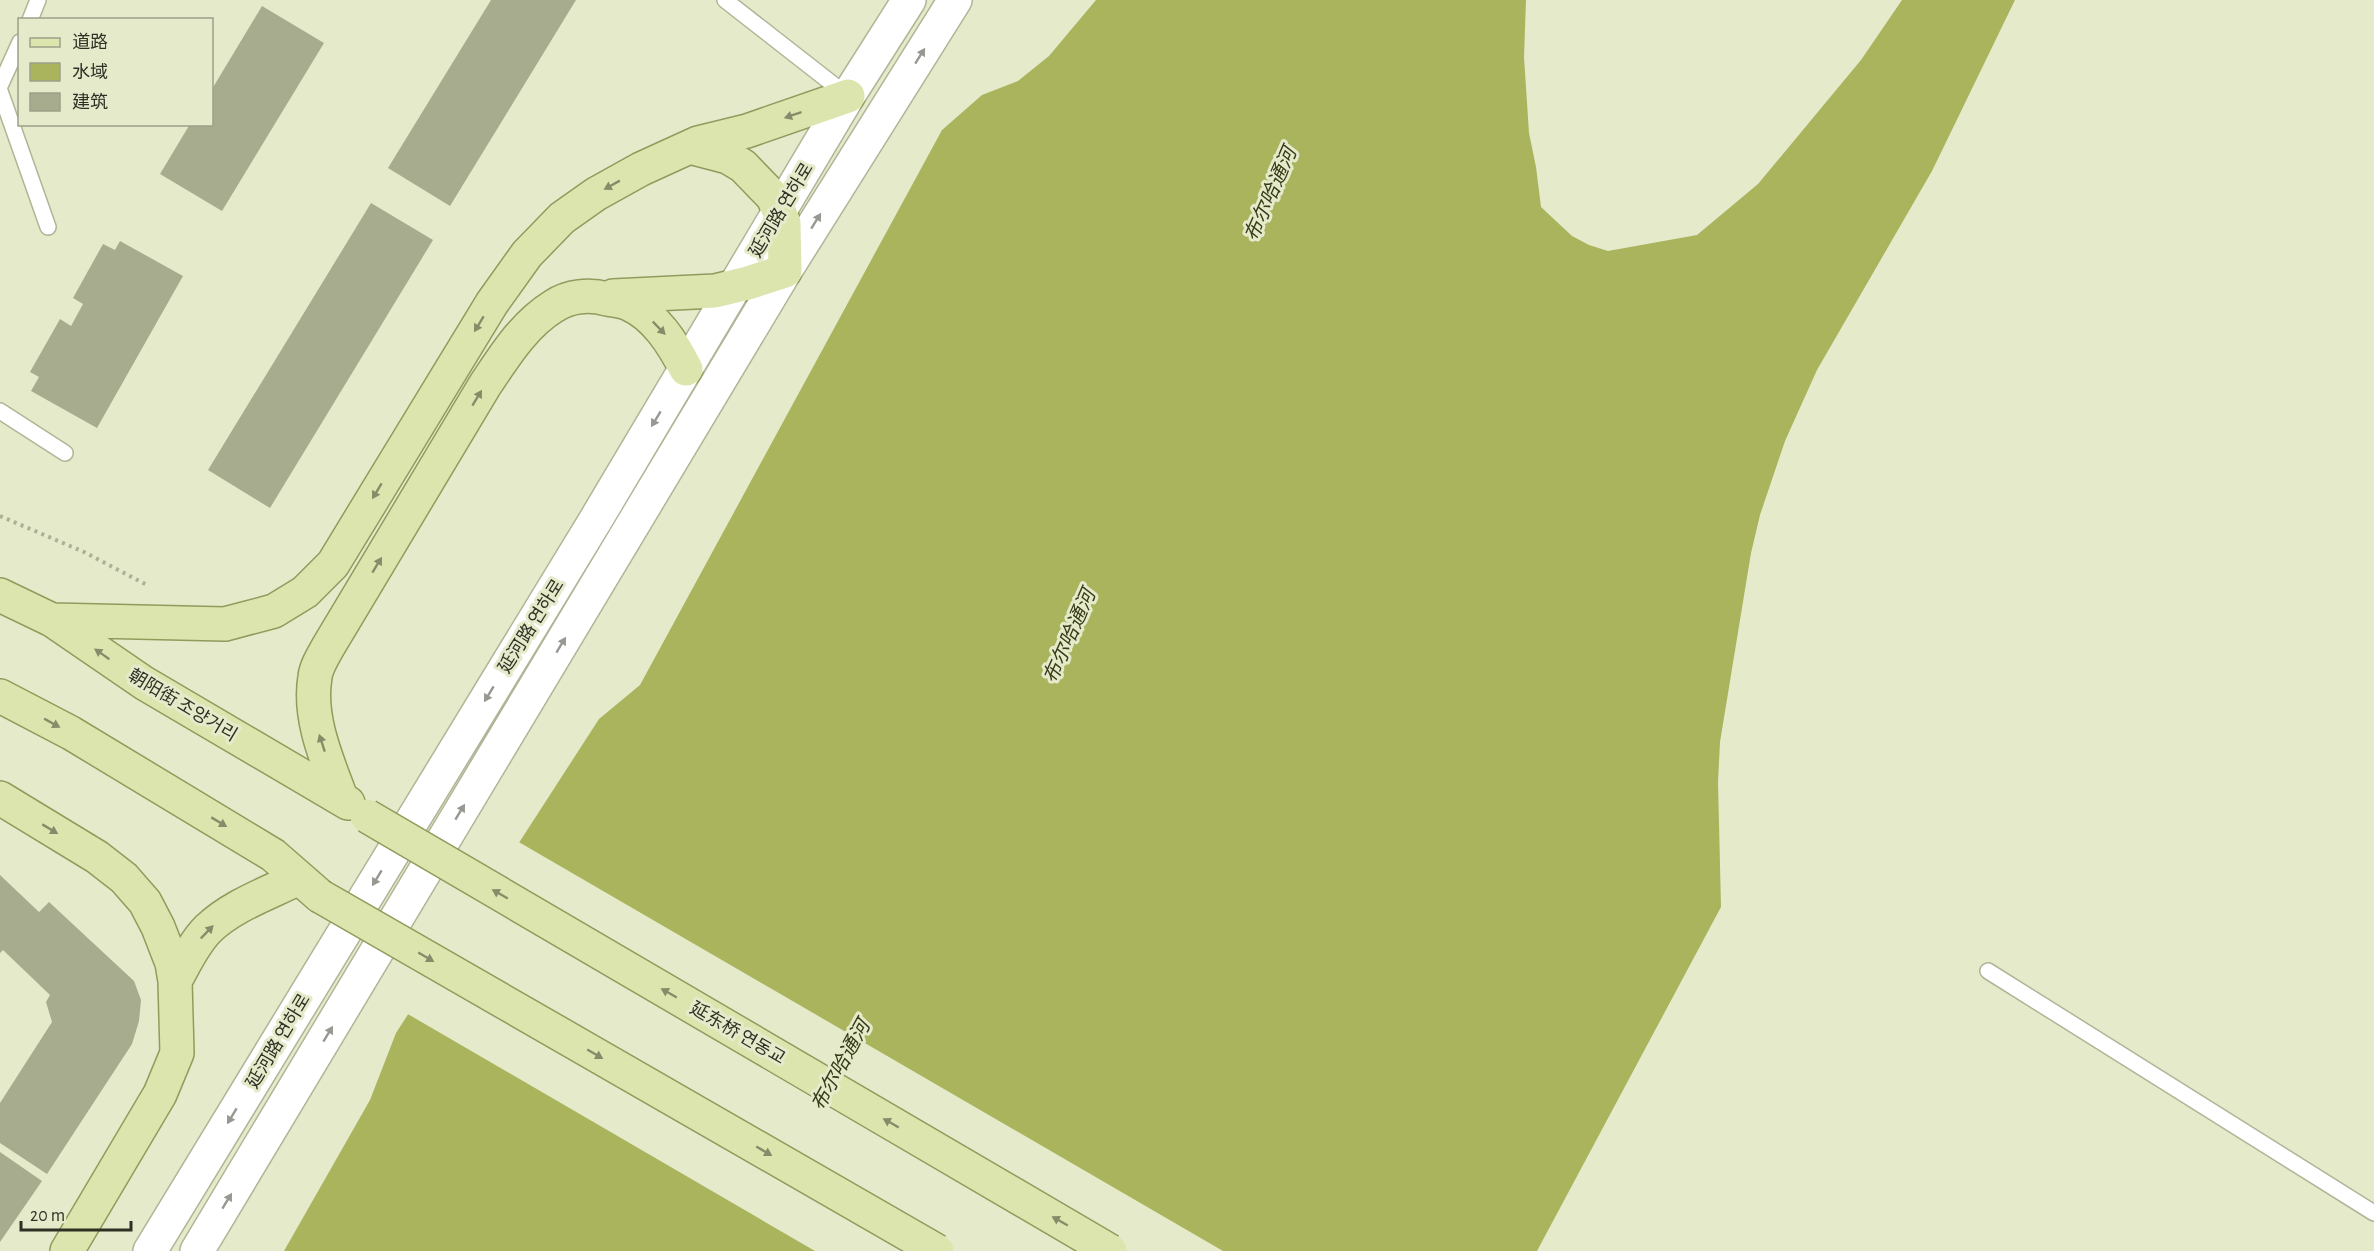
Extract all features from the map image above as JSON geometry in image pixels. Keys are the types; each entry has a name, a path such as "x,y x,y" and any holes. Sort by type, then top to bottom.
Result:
{"main road":[{"name":"延河路 연하로","path":"150,1251 595,521 848,96 909,0"},
{"name":"延河路 연하로","path":"197,1251 784,271 955,0"},
{"path":"52,620 225,624 274,611 305,592 333,564 492,303 527,254 562,219 596,194 641,169 690,147 747,131 848,96"},
{"path":"354,807 319,736 313,696 315,674 328,647 485,385 512,346 531,324 555,305 579,296 693,293 735,287 784,271 786,238 784,223 772,197 743,166 728,157 690,147"},
{"path":"599,297 630,304 646,315 662,330 674,346 686,369"},
{"name":"朝阳街 조양거리","path":"0,596 52,620 144,684 354,807"},
{"path":"0,696 71,733 273,855 310,887 938,1251"},
{"path":"0,798 97,857 124,878 145,902 158,927 172,963 175,981 177,1053 160,1094 67,1251"},
{"name":"延东桥 연동교","path":"354,807 1110,1251"},
{"path":"175,981 194,947 208,929 235,909 310,887"}],"lane":[{"path":"31,18 38,0"},
{"path":"725,0 848,96"},
{"path":"0,86 18,46"},
{"path":"0,91 48,227"},
{"path":"0,411 65,453"},
{"path":"1988,971 2374,1213"}],"path":[{"path":"0,516 84,552 156,589"}],"water":[{"name":"布尔哈通河","path":"1096,0 1526,0 1524,57 1529,133 1541,207 1572,236 1608,251 1697,235 1758,184 1861,60 1902,0 2015,0 1932,171 1817,370 1785,441 1760,515 1751,553 1720,742 1718,782 1721,907 1537,1251 284,1251 370,1100 396,1033 599,719 640,685 942,130 982,95 1018,81 1049,56"}],"pier":[{"path":"517,841 1223,1251 815,1251 406,1013"}],"building":[{"path":"491,0 576,0 450,206 388,168"},
{"path":"262,6 324,43 222,211 160,174 189,126 213,126 213,87"},
{"path":"371,203 433,240 270,508 208,470"},
{"path":"120,241 183,276 97,428 31,391 39,377 30,372 60,319 71,326 83,304 73,298 103,244 115,250"},
{"path":"0,875 39,912 49,902 134,981 141,1000 139,1021 132,1044 47,1174 0,1143 0,1103 52,1022 46,1002 50,995 3,950 0,953"},
{"path":"0,1152 42,1181 0,1242"}]}
